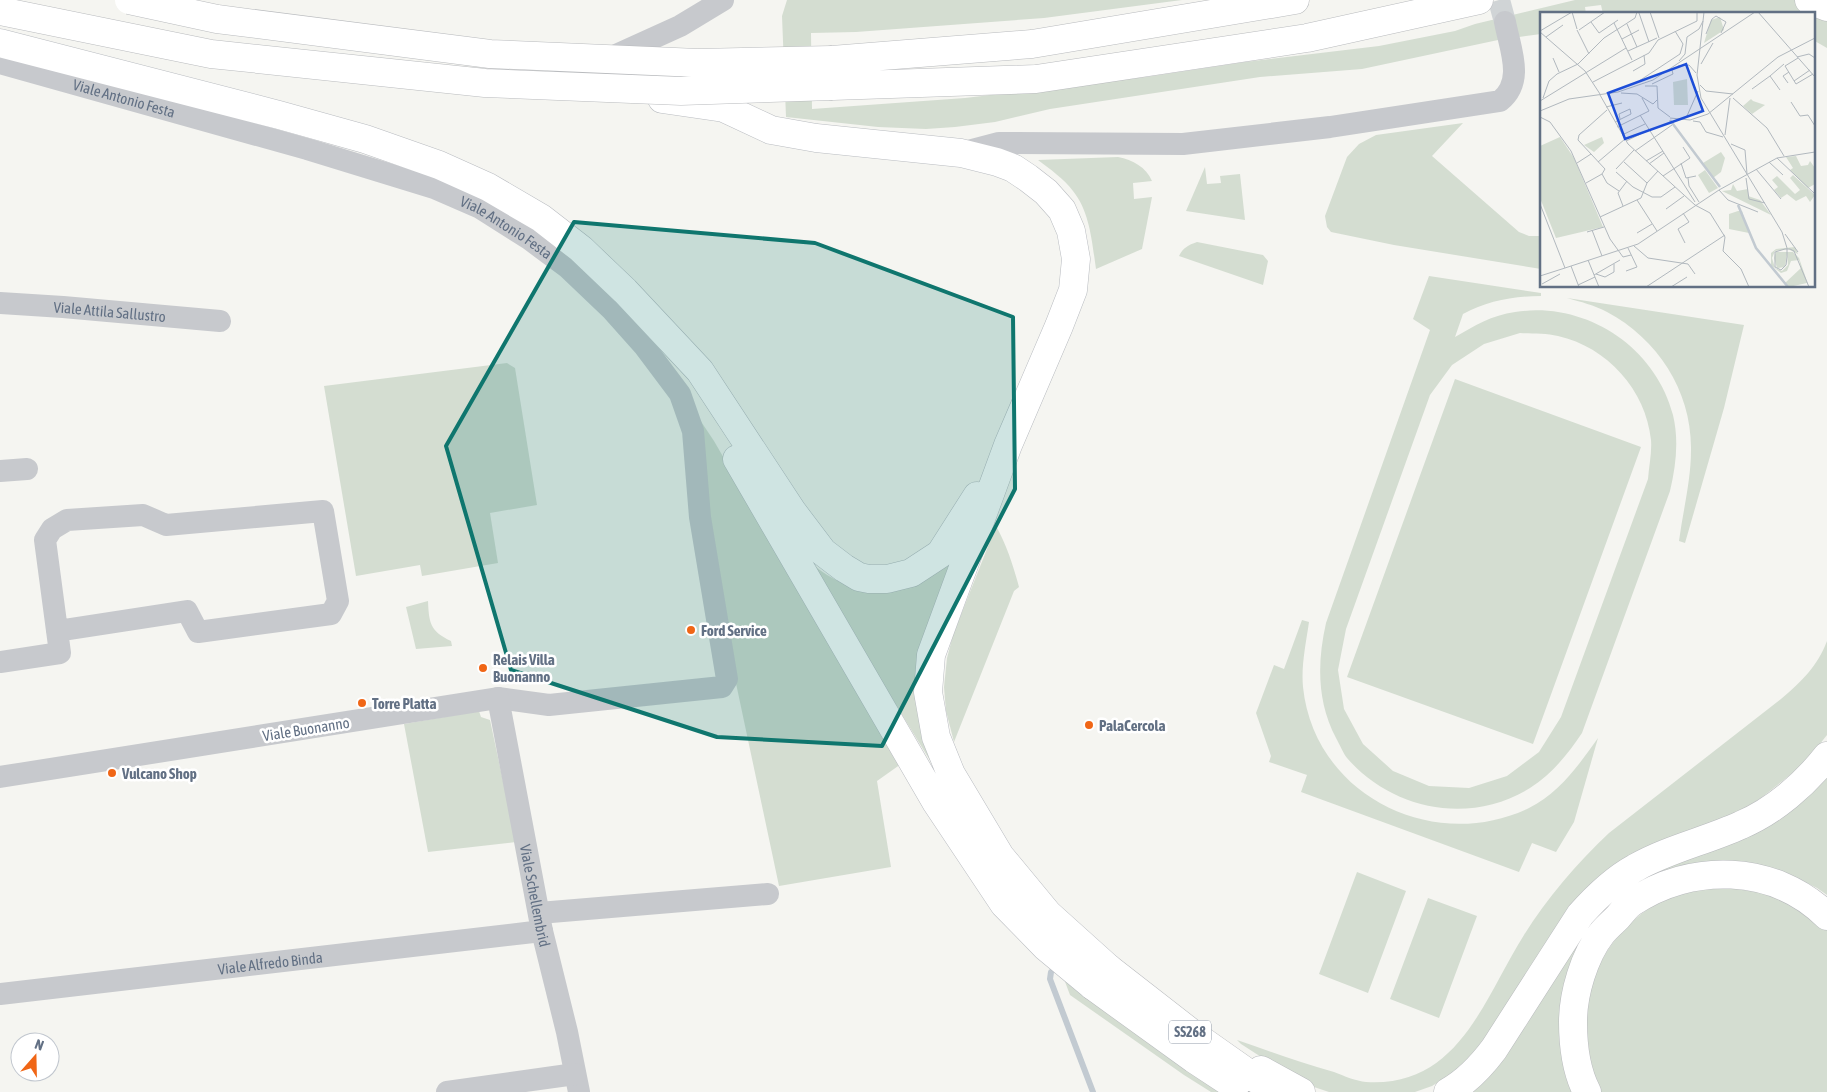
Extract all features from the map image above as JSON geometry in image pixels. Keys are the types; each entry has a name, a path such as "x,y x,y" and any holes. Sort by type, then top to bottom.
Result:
{"main road":[{"path":"12,0 214,42 488,77 561,80 724,108 771,130 807,136 961,153 997,162 1013,168 1046,192 1062,210 1072,232 1076,259 1073,290 1008,445 931,655 928,692 936,737 951,774 1000,856 1101,977"},
{"path":"129,0 217,19 490,54 698,62 832,73 1036,79 1307,38 1479,0"},
{"path":"0,11 211,54 485,83 681,91 832,73 1032,44 1295,0"},
{"path":"1809,0 1827,7"},
{"path":"0,43 289,117 365,139 440,166 488,187 542,218 582,249 625,291 700,371 792,511 823,552 858,577 887,579 911,573 940,554 1008,445"},
{"path":"662,330 936,802 1004,904 1046,947 1101,977"},
{"path":"1448,1092 1482,1064 1494,1049 1580,915 1608,886 1634,868 1654,858 1742,825 1782,801 1813,774 1827,756"},
{"path":"1587,1092 1573,1047 1573,1006 1588,958 1601,934 1629,904 1660,886 1688,878 1713,874 1741,875 1779,884 1818,908 1827,916"},
{"name":"SS268","path":"1101,977 1194,1034 1275,1092"},
{"name":"SS268","path":"1101,977 1194,1059 1245,1092"},
{"path":"1194,1034 1301,1092"}],"street":[{"path":"561,80 680,26 723,0"},
{"path":"961,153 999,143 1183,144 1330,127 1500,101 1512,88 1515,71 1505,22"},
{"name":"Viale Antonio Festa","path":"0,63 307,149 434,188 480,208 529,239 568,268 611,309 644,346 680,394 693,431 700,516 727,679"},
{"name":"Viale Attila Sallustro","path":"0,304 72,308 220,321"},
{"path":"0,471 26,469"},
{"path":"0,662 60,653 57,631 45,540 52,529 67,520 143,515 166,525 323,511 338,601 331,614 198,632 187,611 57,631"},
{"name":"Viale Buonanno","path":"0,777 498,698 549,704 722,687 727,679"},
{"name":"Viale Schellembrid","path":"498,698 541,922 577,1083"},
{"name":"Viale Alfredo Binda","path":"0,994 541,922 768,894"},
{"path":"446,1092 577,1083"}],"highlighted area":[{"path":"574,222 815,243 1013,317 1015,489 882,746 717,737 511,670 446,446"}],"shaded area":[{"path":"787,0 1182,0 1044,18 856,32 811,33 812,109 965,98 1146,77 1245,62 1379,46 1455,31 1475,24 1575,0 1801,0 1827,12 1827,48 1814,41 1814,12 1603,12 1601,5 1585,7 1586,12 1540,12 1540,34 1498,40 1362,69 1260,77 1050,109 995,122 926,129 878,127 786,117 782,16"},
{"path":"1463,123 1432,156 1519,232 1529,236 1540,236 1540,269 1394,245 1331,232 1327,227 1325,216 1347,157 1359,144 1376,135"},
{"path":"1118,157 1138,165 1152,181 1133,183 1134,199 1152,197 1142,249 1096,269 1087,218 1079,199 1057,174 1038,160"},
{"path":"1205,167 1207,184 1221,183 1220,176 1240,174 1245,220 1186,211"},
{"path":"1197,242 1263,255 1268,261 1263,285 1179,256 1186,247"},
{"path":"1429,276 1541,293 1541,296 1510,298 1472,309 1463,314 1455,337 1491,318 1515,312 1541,310 1567,314 1591,322 1614,334 1634,349 1651,368 1664,390 1673,415 1676,434 1674,472 1670,491 1582,733 1559,763 1530,788 1507,800 1483,806 1458,809 1434,807 1410,801 1387,790 1366,776 1347,758 1343,751 1325,710 1320,682 1321,653 1326,623 1430,330 1413,319","holes":["1520,333 1553,335 1576,342 1608,361 1621,373 1641,404 1648,422 1651,440 1648,479 1561,717 1539,752 1507,776 1469,788 1429,786 1393,771 1363,744 1344,709 1338,670 1346,629 1430,395 1452,365 1484,344"]},
{"path":"1567,298 1744,325 1724,408 1685,543 1679,541 1691,450 1690,429 1678,388 1656,352 1625,323 1597,307"},
{"path":"507,363 515,368 537,505 490,513 498,563 422,576 420,565 356,576 324,386"},
{"path":"1455,379 1641,447 1533,744 1347,677"},
{"path":"698,417 714,441 901,764 877,781 891,867 779,886 716,589"},
{"path":"996,526 1009,556 1019,587 1014,591 954,742 946,711 944,687 947,658 953,635"},
{"path":"958,550 934,612 948,790 813,569 816,567 837,580 860,590"},
{"path":"428,601 432,626 439,634 451,641 452,646 416,649 406,607"},
{"path":"1302,620 1309,622 1304,654 1303,687 1312,725 1329,758 1354,785 1384,805 1418,818 1455,824 1492,820 1529,808 1550,795 1568,778 1598,738 1574,822 1556,852 1532,843 1519,872 1301,792 1307,775 1269,762 1271,756 1256,713 1274,665 1284,669"},
{"path":"1827,641 1827,735 1811,755 1795,771 1761,798 1737,813 1654,844 1469,1059 1451,1074 1432,1086 1415,1092 1329,1092 1314,1087 1275,1066 1237,1040 1366,1082 1398,1080 1424,1070 1446,1055 1465,1034 1481,1011 1533,921 1563,881 1585,856 1609,833 1789,692 1814,666"},
{"path":"479,711 481,717 490,720 516,842 428,852 404,724"},
{"path":"1827,778 1827,895 1784,872 1705,864 1577,954 1574,1092 1470,1092 1601,905 1622,887 1806,798"},
{"path":"1357,872 1406,891 1368,993 1319,974"},
{"path":"1717,886 1778,895 1827,926 1827,1092 1599,1092 1588,1064 1584,1034 1586,1009 1592,984 1601,961 1615,940 1632,921 1653,906 1681,893"},
{"path":"1428,898 1477,916 1439,1018 1390,999"},
{"path":"1064,979 1225,1092 1211,1092 1070,995"}],"waterway":[{"path":"1051,972 1050,979 1093,1092"}],"tunnel":[{"path":"1499,0 1505,22"}],"place":[{"name":"Ford Service","path":"691,630"},
{"name":"Relais Villa Buonanno","path":"483,668"},
{"name":"Torre Platta","path":"362,703"},
{"name":"PalaCercola","path":"1089,725"},
{"name":"Vulcano Shop","path":"112,773"}]}
